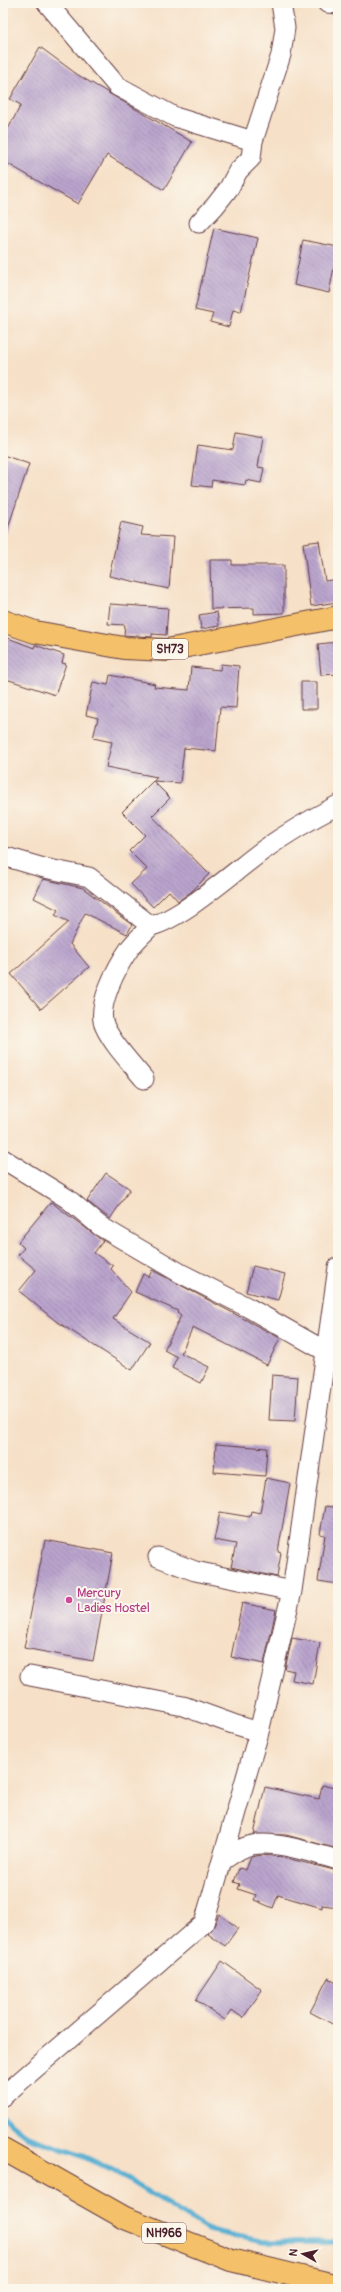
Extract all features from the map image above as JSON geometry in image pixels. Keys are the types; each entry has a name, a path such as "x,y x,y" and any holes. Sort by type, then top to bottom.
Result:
{"main road":[{"name":"SH73","path":"3,621 35,632 124,648 167,650 338,616"},
{"name":"NH966","path":"3,2149 125,2218 231,2260 338,2286"}],"street":[{"path":"47,3 117,86 175,117 253,141"},
{"path":"198,223 229,188 238,171 251,158 253,141 281,55 285,28 281,3"},
{"path":"327,3 338,4"},
{"path":"144,1079 110,1036 104,1026 102,1014 110,986 121,961 131,946 151,926 162,924 194,903 297,826 338,805"},
{"path":"3,856 51,870 89,878 151,926"},
{"path":"3,1159 68,1199 100,1226 180,1273 333,1353"},
{"path":"3,2096 204,1923 260,1732 292,1591 333,1353 338,1267"},
{"path":"158,1557 195,1571 292,1591"},
{"path":"30,1676 106,1689 184,1706 260,1732"},
{"path":"222,1860 242,1848 253,1845 268,1844 338,1860"}],"building":[{"path":"40,47 78,75 192,142 164,190 107,155 78,204 3,161 3,138 21,105 10,99"},
{"path":"214,228 258,238 241,312 233,310 229,327 210,322 213,314 195,310"},
{"path":"303,240 338,247 329,293 294,285"},
{"path":"236,432 263,437 258,467 264,468 261,483 246,480 245,485 212,480 211,487 192,485 198,445 233,450"},
{"path":"3,455 29,464 6,534 3,534"},
{"path":"121,522 143,527 141,535 173,537 169,589 109,576"},
{"path":"319,541 325,581 338,579 338,602 311,606 303,543"},
{"path":"210,560 232,560 232,565 284,565 284,613 254,614 254,608 211,609"},
{"path":"110,604 168,608 166,635 152,634 152,637 124,635 125,625 108,624"},
{"path":"217,612 219,626 201,629 199,615"},
{"path":"3,636 34,648 35,645 64,655 62,663 66,664 55,695 3,678"},
{"path":"338,642 338,674 321,675 318,644"},
{"path":"221,664 239,666 236,708 220,707 216,751 184,748 180,783 154,781 157,777 106,767 112,742 93,738 98,718 86,715 93,682 108,685 110,675 155,684 154,687 189,690 191,667 220,670"},
{"path":"301,682 317,682 317,709 301,709"},
{"path":"153,781 170,798 152,816 209,874 191,892 178,901 169,891 153,907 131,884 147,869 129,851 145,835 122,812"},
{"path":"43,879 83,888 132,925 127,934 85,913 70,944 89,967 41,1009 11,974 69,922 55,915 58,910 34,898"},
{"path":"106,1173 130,1189 110,1219 87,1201"},
{"path":"51,1202 103,1241 94,1253 113,1266 111,1269 131,1292 113,1319 150,1342 132,1370 56,1321 19,1291 36,1270 18,1255 24,1248 18,1242"},
{"path":"253,1266 285,1274 278,1300 246,1292"},
{"path":"152,1270 280,1338 267,1365 193,1327 181,1353 209,1367 201,1383 172,1368 177,1357 164,1350 181,1316 177,1313 178,1311 135,1292 143,1274 149,1277"},
{"path":"272,1375 298,1377 295,1421 269,1420"},
{"path":"216,1444 267,1448 265,1476 214,1472"},
{"path":"266,1478 290,1483 278,1552 281,1553 277,1577 231,1567 236,1544 214,1540 220,1512 250,1517 251,1511 260,1513"},
{"path":"325,1506 338,1508 338,1584 318,1581 325,1535 320,1534"},
{"name":"Mercury Ladies Hostel","path":"45,1540 113,1553 93,1661 24,1648"},
{"path":"242,1603 276,1610 264,1664 231,1657"},
{"path":"292,1638 320,1643 313,1684 292,1680 294,1671 285,1669"},
{"path":"322,1785 338,1789 338,1849 286,1835 254,1834 265,1787 319,1799"},
{"path":"262,1855 282,1857 338,1871 338,1907 322,1905 322,1908 278,1895 273,1908 254,1900 256,1895 238,1889 240,1884 234,1882 239,1868 246,1870 251,1857"},
{"path":"219,1914 238,1928 225,1946 208,1934 214,1926"},
{"path":"222,1961 262,1990 243,2018 232,2010 225,2020 196,2000"},
{"path":"328,1978 338,1984 338,2027 310,2012"}],"waterway":[{"path":"3,2117 28,2137 82,2156 114,2171 208,2230 264,2242 338,2242"}],"place":[{"name":"Mercury Ladies Hostel","path":"69,1600"}]}
